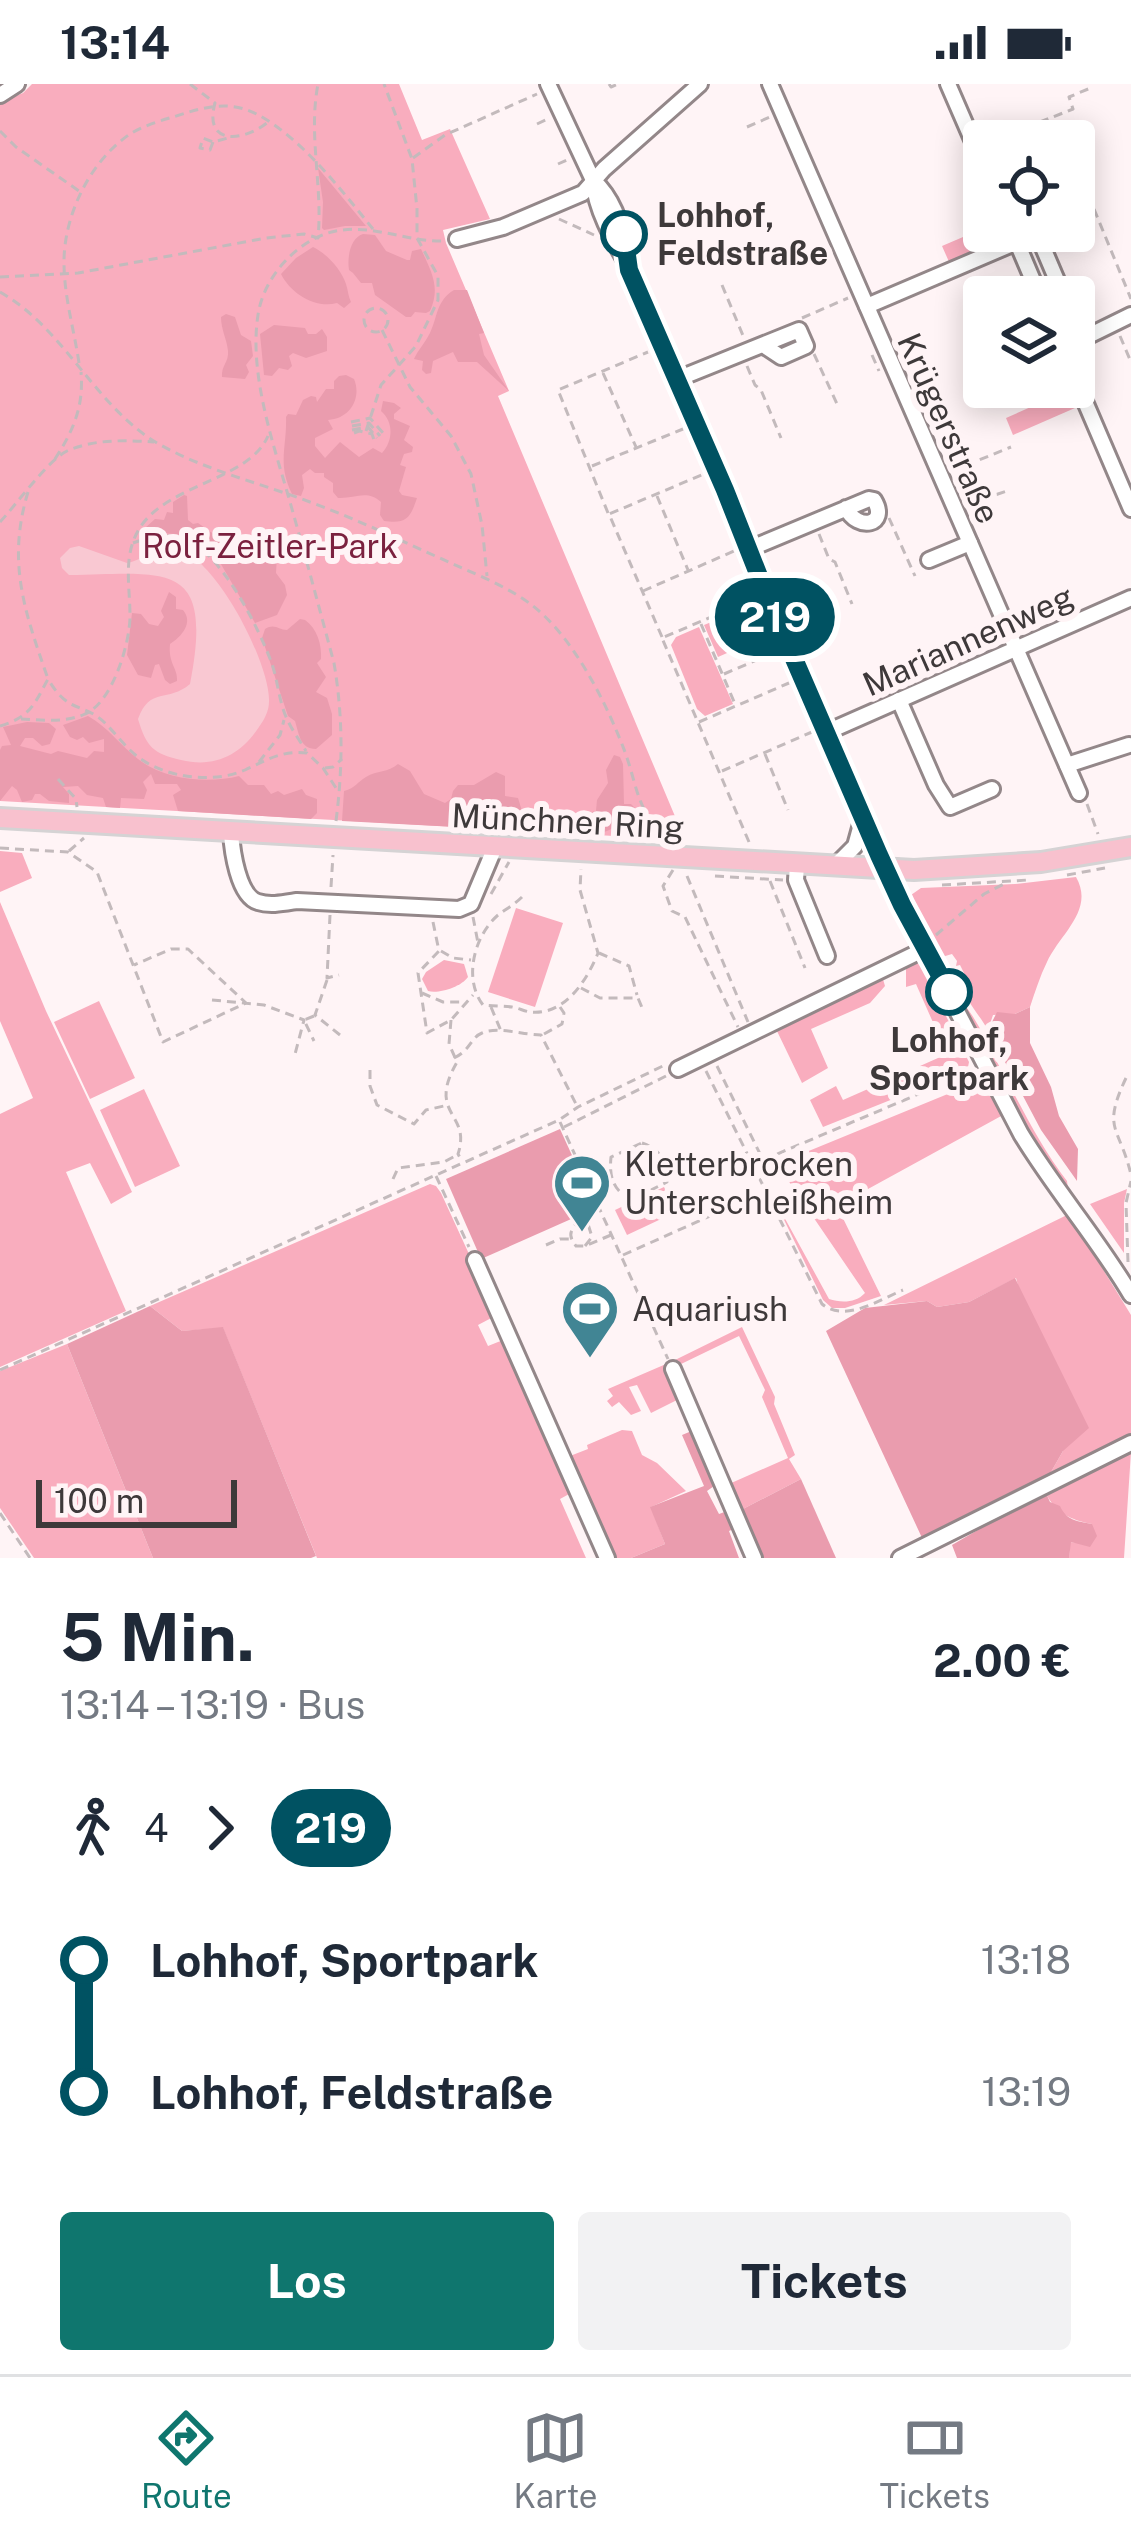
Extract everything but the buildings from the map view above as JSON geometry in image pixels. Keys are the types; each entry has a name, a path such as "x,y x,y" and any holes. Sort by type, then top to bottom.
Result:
{"main road":[{"name":"Münchner Ring","path":"0,818 885,869 962,869 1131,848"}],"street":[{"path":"0,95 16,84"},
{"path":"457,239 502,227 584,193 700,84"},
{"name":"Krügerstraße","path":"770,84 1079,793"},
{"path":"948,84 964,120"},
{"path":"543,89 593,180 605,191 624,234 627,264"},
{"path":"593,180 595,196 885,869 1040,1165 1131,1295"},
{"path":"864,299 978,252"},
{"path":"1095,332 1131,316"},
{"path":"675,380 799,330 806,346 782,357 752,350"},
{"path":"1088,408 1131,509"},
{"path":"749,549 868,499 879,508 878,516"},
{"path":"929,560 970,543"},
{"name":"Mariannenweg","path":"827,732 1131,598"},
{"path":"899,700 950,807 992,789"},
{"path":"1067,764 1129,745"},
{"path":"834,867 855,845 863,818"},
{"path":"231,832 237,869 247,895 255,902 459,909 471,904 495,847"},
{"path":"796,865 796,880 827,956"},
{"path":"676,1065 705,1056 746,1031 927,944"},
{"path":"475,1260 607,1558"},
{"path":"673,1369 754,1558"},
{"path":"900,1558 1131,1443"}],"path":[{"path":"190,84 215,104 269,121 314,161 374,230"},
{"path":"318,84 314,105 318,238"},
{"path":"368,425 378,437 372,434 368,425 381,385 416,346 438,300 438,276 417,238 412,159 385,84"},
{"path":"609,84 617,84"},
{"path":"1046,120 1073,109 1069,97 1093,87"},
{"path":"412,159 445,136 543,89"},
{"path":"215,104 211,116 216,130 230,137"},
{"path":"0,523 55,460 80,409 80,368 64,274 70,220 81,192 129,135 215,104"},
{"path":"537,124 550,118"},
{"path":"213,142 246,136 269,121"},
{"path":"747,127 761,121"},
{"path":"0,130 16,147 81,192"},
{"path":"558,164 568,160"},
{"path":"543,211 617,246"},
{"path":"1095,211 1131,299"},
{"path":"335,824 342,725 334,663 269,432 257,356 258,313 272,276 318,238 344,230 374,230 437,242 457,239"},
{"path":"0,278 64,274 266,238 304,234 318,238"},
{"path":"722,285 752,350 755,385 781,438"},
{"path":"0,292 32,314 114,406 155,442 346,517 488,580 533,607 578,658 623,748 643,812 674,842"},
{"path":"799,330 801,318 864,299"},
{"path":"1114,323 1131,362"},
{"path":"382,330 410,387 451,436 471,474 488,580"},
{"path":"806,346 811,346 838,406"},
{"path":"653,350 558,390 749,847"},
{"path":"872,355 879,371"},
{"path":"602,372 636,448"},
{"path":"368,425 352,428 368,425"},
{"path":"590,467 686,428"},
{"path":"0,725 21,719 57,721 92,712 111,687 123,655 130,619 129,559 141,526 154,511 250,460 269,432"},
{"path":"55,460 68,451 104,441 155,442"},
{"path":"940,476 1011,447"},
{"path":"609,514 705,473"},
{"path":"955,509 1010,490"},
{"path":"28,491 17,542 21,595 48,679 67,704 92,712 137,757 174,773 223,777 283,753 307,753"},
{"path":"656,495 688,571"},
{"path":"878,516 889,517 915,576"},
{"path":"814,522 852,604"},
{"path":"132,544 160,536 180,537 212,560 249,615 272,664 285,716 339,792"},
{"path":"642,592 749,549"},
{"path":"662,638 766,594"},
{"path":"701,623 736,706"},
{"path":"722,674 766,656"},
{"path":"21,719 48,679"},
{"path":"776,680 778,688"},
{"path":"698,723 794,681"},
{"path":"258,763 280,735 285,716"},
{"path":"720,771 814,731 827,732"},
{"path":"765,752 788,810"},
{"path":"323,768 342,759"},
{"path":"58,778 76,799 77,808"},
{"path":"1079,793 1086,800 1102,854"},
{"path":"68,852 84,838"},
{"path":"0,848 68,852 97,872 163,1042 246,1003"},
{"path":"304,1020 315,1015 327,978 333,853"},
{"path":"522,897 494,918 478,944 473,960 474,993 483,1005 544,1012 560,1006 580,987 598,952 580,890 581,867"},
{"path":"673,873 662,886 672,910 686,917 746,1031"},
{"path":"686,874 746,1031"},
{"path":"770,879 805,968"},
{"path":"927,944 980,896 1012,881"},
{"path":"472,915 478,944"},
{"path":"432,920 439,951"},
{"path":"134,965 171,949 188,950 246,1003"},
{"path":"439,951 473,960"},
{"path":"439,951 418,973 427,1033 451,1020 474,993"},
{"path":"598,952 629,966 644,1010"},
{"path":"327,978 339,975"},
{"path":"580,987 600,998 638,998"},
{"path":"419,992 443,1002 466,1002"},
{"path":"212,1000 264,1005 304,1020 314,1041"},
{"path":"490,1006 502,1031"},
{"path":"454,1058 467,1052 476,1036 486,1031 541,1035 562,1024 560,1006"},
{"path":"315,1015 340,1035"},
{"path":"294,1058 304,1020"},
{"path":"393,1179 398,1168 444,1162 458,1154 463,1140 457,1120 445,1106 447,1080 457,1063 449,1044 451,1020"},
{"path":"541,1035 578,1107"},
{"path":"705,1056 763,1160 986,1066"},
{"path":"705,1056 822,1304 831,1312 857,1309 903,1290"},
{"path":"0,1370 676,1065"},
{"path":"563,1128 676,1065"},
{"path":"370,1070 377,1105 414,1124 426,1110 445,1106"},
{"path":"1126,1078 1112,1118 1131,1178 1126,1203 1128,1265"},
{"path":"559,1120 673,1369"},
{"path":"642,1143 656,1148 664,1161 667,1182 632,1200 618,1193 609,1174 610,1156 642,1143"},
{"path":"458,1154 463,1162"},
{"path":"436,1175 475,1260"},
{"path":"621,1256 766,1191"},
{"path":"585,1246 592,1238 587,1225 576,1224 570,1239 576,1246 585,1246 612,1235"},
{"path":"546,1245 570,1239"},
{"path":"0,1514 30,1558"}],"green space":[{"name":"Rolf-Zeitler-Park","path":"32,84 399,84 422,140 450,129 490,219 443,230 446,243 509,391 498,396 685,840 0,801 0,102"},
{"path":"318,168 366,226 322,228"},
{"path":"363,234 375,235 386,251 407,260 412,251 421,249 435,287 430,311 406,317 375,295 372,283 361,283 349,270 350,249"},
{"path":"963,237 963,252 978,252 950,264 942,246"},
{"path":"313,247 344,278 351,302 344,308 305,298 281,274"},
{"path":"454,290 467,290 484,333 479,334 484,355 509,391 477,362 458,362 453,352 433,361 431,373 426,374 423,361 414,359 441,304"},
{"path":"221,317 235,317 241,335 251,341 253,356 246,365 245,379 222,377 228,351"},
{"path":"274,325 305,328 308,334 322,329 327,351 306,358 293,353 288,370 279,368 272,376 264,375 260,334"},
{"path":"339,376 354,379 355,400 348,412 328,420 333,429 315,438 315,446 325,458 340,442 359,457 373,448 382,453 391,432 381,411 383,401 401,408 394,419 410,426 404,440 413,447 400,465 406,467 399,491 417,498 402,521 384,521 381,502 371,496 338,498 324,473 310,469 302,475 301,496 292,494 287,483 286,417 296,415 303,400 311,396 317,402 326,389 334,389"},
{"path":"1029,408 1075,408 1013,435 1006,418"},
{"path":"184,495 188,520 223,536 227,545 245,547 249,540 259,538 271,542 277,556 276,573 287,595 277,615 255,623 218,559 186,538 170,533 144,537 145,528 155,519 164,520 167,512 173,513 173,502"},
{"path":"169,592 187,620 182,634 170,644 177,681 170,684 159,664 151,678 138,675 127,655 132,613 158,626"},
{"path":"731,614 743,646 718,657 704,625"},
{"path":"300,619 318,637 321,659 317,663 326,677 316,692 327,698 332,714 332,735 316,749 303,744 295,721 288,716 262,638 265,629 287,630"},
{"path":"699,627 733,704 705,716 697,709 671,645 676,637"},
{"path":"88,716 160,772 200,780 239,776 248,785 264,785 271,794 302,789 317,799 317,813 311,819 178,811 173,795 181,790 177,784 155,784 151,774 143,782 144,799 121,798 120,808 106,807 103,798 87,795 78,786 63,787 69,803 49,801 40,794 22,802 12,786 0,801 0,750 11,745 3,727 49,723 56,729 50,744 42,746 25,738 20,746 87,758 94,751 104,752 104,739 77,740 63,725"},
{"path":"614,755 623,764 624,804 636,809 631,819 596,833 543,831 525,825 533,813 577,816 596,811"},
{"path":"398,764 410,771 424,794 445,803 458,785 474,785 496,772 505,776 505,796 518,798 522,811 494,829 342,821 344,791"},
{"path":"0,851 22,853 32,878 0,892"},
{"path":"1076,877 1081,889 1079,911 1047,962 1030,1007 1015,1014 993,1015 988,1030 963,990 960,965 956,966 952,954 942,957 911,895 921,888"},
{"path":"0,902 132,1192 111,1204 90,1163 66,1172 126,1311 0,1367 0,1114 33,1098 0,1021"},
{"path":"516,908 563,923 535,1007 488,992"},
{"path":"444,960 464,964 468,977 450,989 428,991 422,979"},
{"path":"914,961 921,966 969,1062 964,1070 937,1081 928,1081 920,1066 947,1054 916,984 906,987 906,964"},
{"path":"882,976 885,986 870,1003 811,1029 828,1068 802,1083 776,1029"},
{"path":"99,1001 135,1078 90,1099 54,1022"},
{"path":"963,1003 1067,1181 1068,1189 1026,1132"},
{"path":"1030,1007 1030,1043 1059,1116 1078,1149 1077,1181 1041,1130 988,1030 997,1012 1015,1014"},
{"path":"911,1070 918,1089 823,1127 810,1100 836,1086 843,1100"},
{"path":"984,1083 1003,1115 837,1206 881,1296 832,1308 823,1300 771,1193 829,1299 848,1301 865,1293 777,1164"},
{"path":"144,1089 180,1166 135,1187 100,1110"},
{"path":"560,1129 596,1208 481,1259 446,1179"},
{"path":"430,1184 441,1193 497,1315 478,1325 488,1346 503,1340 571,1493 560,1499 586,1558 317,1558 223,1328 182,1331 150,1306"},
{"path":"664,1187 676,1212 627,1235 615,1210"},
{"path":"1127,1189 1124,1203 1124,1253 1090,1204"},
{"path":"1069,1214 1131,1315 1131,1438 1047,1479 1063,1451 1016,1278 969,1302 937,1307 927,1301 884,1305"},
{"path":"1015,1278 1089,1428 1063,1451 1047,1479 923,1540 826,1331 865,1308 969,1302"},
{"path":"150,1306 182,1331 223,1327 316,1556 153,1558 67,1344"},
{"path":"742,1327 775,1397 795,1455 789,1459 801,1479 741,1510 729,1484 788,1458 762,1397 765,1390 739,1336 679,1365 675,1360"},
{"path":"67,1344 153,1558 34,1558 0,1508 0,1371"},
{"path":"666,1364 679,1399 651,1413 637,1385 629,1387 641,1411 631,1415 619,1402 612,1407 607,1401 613,1396 608,1389"},
{"path":"622,1430 632,1431 642,1455 686,1491 651,1507 665,1544 631,1558 614,1558 570,1456"},
{"path":"694,1430 717,1484 707,1491 719,1514 730,1510 738,1527 729,1531 739,1558 631,1558 665,1544 650,1507 704,1486 682,1435"},
{"path":"1131,1452 1124,1558 1069,1558 1070,1542 1080,1543 1092,1524 1064,1514 1045,1492"},
{"path":"801,1479 836,1558 761,1558 741,1510"},
{"path":"1045,1491 1050,1502 1069,1517 1092,1524 1097,1536 1090,1547 1071,1542 1069,1558 957,1558 952,1545"}],"shaded area":[{"path":"79,546 127,563 169,547 186,552 220,586 250,636 267,684 267,712 243,746 215,761 193,762 157,752 148,742 138,719 148,702 190,684 196,644 189,594 176,582 158,576 69,575 60,558"}],"bus line":[{"name":"219","path":"624,234 629,270 814,706 894,890 949,992"}],"place":[{"name":"Lohhof, Feldstraße","path":"624,234"},
{"name":"Lohhof, Sportpark","path":"949,992"},
{"name":"Kletterbrocken Unterschleißheim","path":"582,1234"},
{"name":"Aquariush","path":"590,1360"}]}
